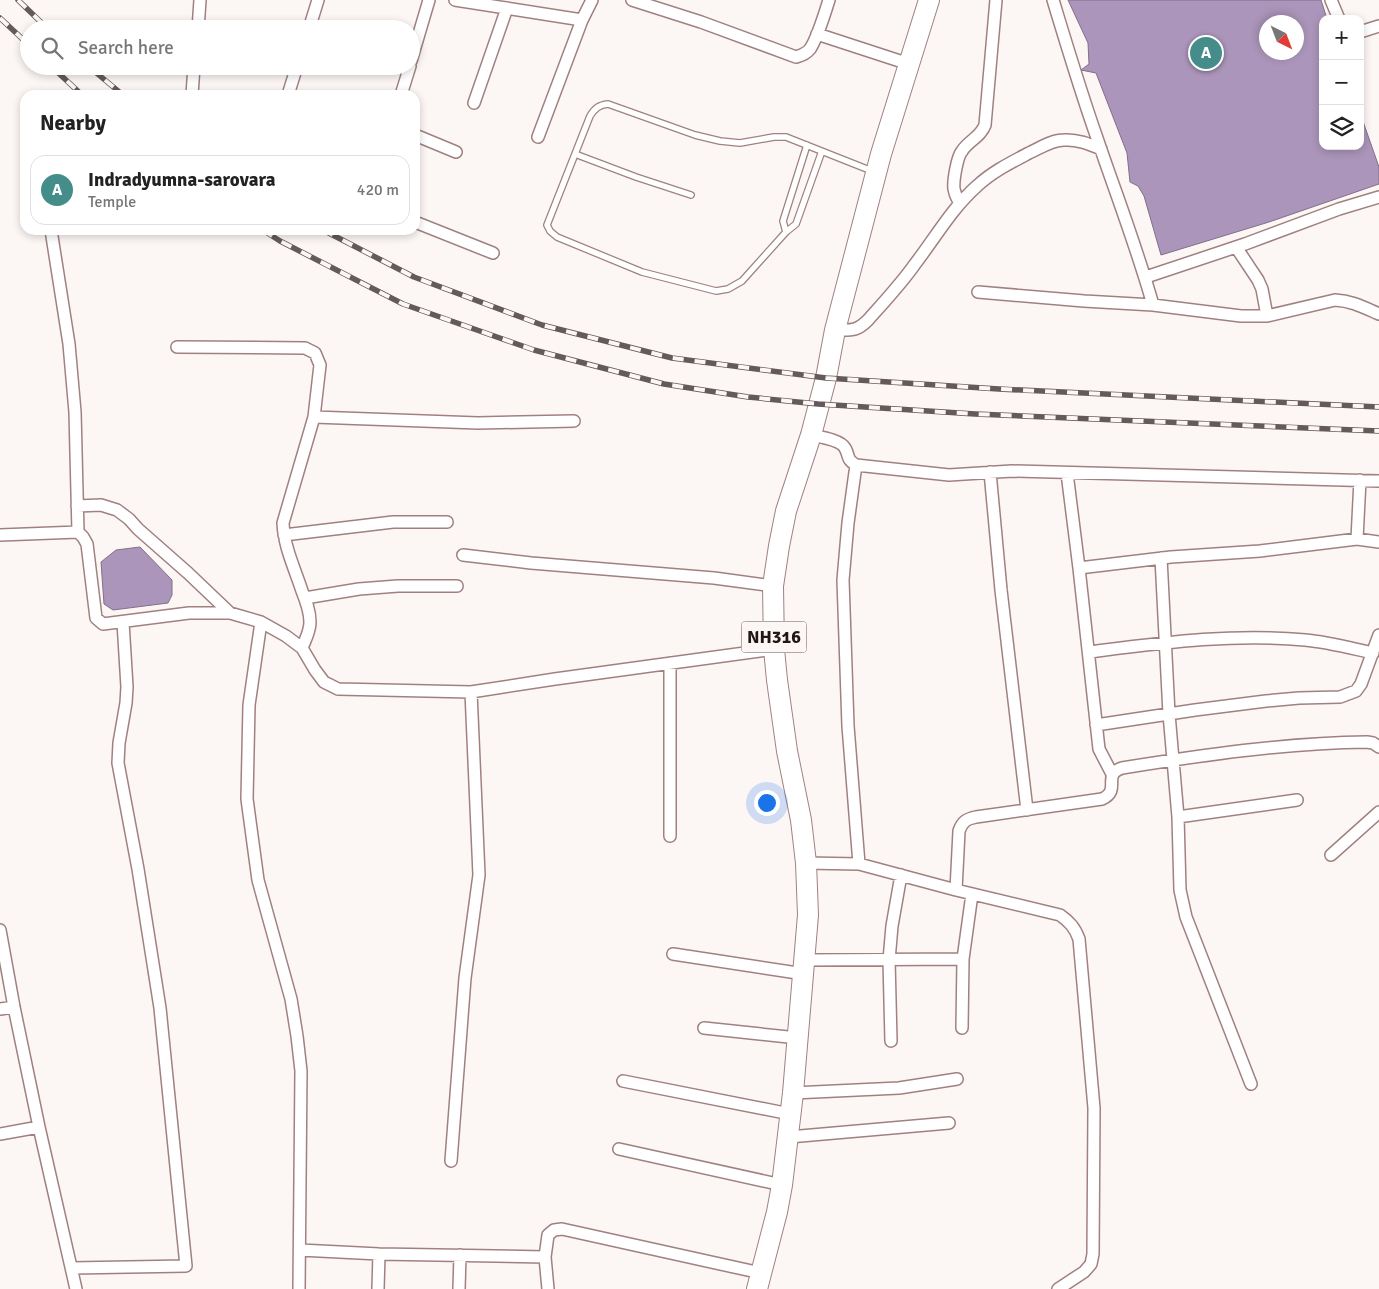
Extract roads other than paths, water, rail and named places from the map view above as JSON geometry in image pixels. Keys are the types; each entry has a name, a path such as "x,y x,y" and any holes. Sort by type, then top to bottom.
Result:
{"highway":[{"name":"NH316","path":"759,1281 777,1212 789,1137 808,915 806,863 801,820 784,731 774,649 773,586 786,511 811,435 826,378 835,330 876,173 929,0"}],"street":[{"path":"199,20 200,0"},
{"path":"312,20 318,0"},
{"path":"420,30 429,0"},
{"path":"455,0 582,20"},
{"path":"538,137 582,20 592,0"},
{"path":"632,0 701,22 796,57 810,49 829,0"},
{"path":"960,204 954,186 959,157 962,150 983,132 986,120 996,0"},
{"path":"1053,0 1074,72 1121,203 1153,304"},
{"path":"1331,0 1337,15"},
{"path":"474,103 507,8"},
{"path":"1364,31 1379,26"},
{"path":"817,34 909,64"},
{"path":"192,90 193,75"},
{"path":"290,90 294,75"},
{"path":"403,90 407,75"},
{"path":"420,137 456,152"},
{"path":"835,330 861,328 914,265 960,204 991,174 1049,143 1062,140 1074,140 1101,149"},
{"path":"1146,277 1236,247 1339,208 1379,196"},
{"path":"420,224 493,253"},
{"path":"52,235 69,344 75,412 78,532 87,544 96,618 103,624 189,613 230,613 262,622 286,636 302,648 324,682 338,689 471,692 774,649"},
{"path":"1236,247 1258,280 1262,289 1267,316"},
{"path":"978,292 1084,301 1153,304 1241,316 1267,316 1335,300 1346,300 1379,314"},
{"path":"177,347 305,348 314,353 320,365 314,417 283,523 284,535 309,609 310,623 302,648"},
{"path":"314,417 478,423 574,421"},
{"path":"811,435 841,443 850,461 856,465 949,474 1012,471 1379,481"},
{"path":"856,465 843,580 848,726 859,864"},
{"path":"990,472 1001,590 1027,810"},
{"path":"956,890 959,831 967,819 1102,799 1108,797 1111,792 1112,774 1099,749 1067,473"},
{"path":"1357,540 1360,480"},
{"path":"77,506 101,505 123,514 230,613"},
{"path":"284,535 392,522 447,522"},
{"path":"0,536 78,532"},
{"path":"1079,568 1161,558 1260,551 1357,540 1379,542"},
{"path":"463,555 531,563 714,578 773,586"},
{"path":"1161,558 1169,714 1178,817 1181,902 1251,1084"},
{"path":"305,598 359,589 398,586 457,586"},
{"path":"72,1268 186,1266 160,1008 138,869 118,764 127,687 124,622"},
{"path":"262,622 249,705 246,799 258,880 292,999 301,1071 299,1289"},
{"path":"1096,725 1266,701 1340,697 1356,690 1361,684 1379,635"},
{"path":"1089,652 1165,642 1220,638 1306,640 1373,652"},
{"path":"670,663 670,836"},
{"path":"452,1161 465,978 479,875 471,692"},
{"path":"1112,774 1122,768 1221,752 1328,742 1367,742 1379,747"},
{"path":"1178,817 1297,800"},
{"path":"1331,855 1379,812"},
{"path":"806,863 859,864 1060,916 1069,921 1075,929 1079,939 1094,1108 1093,1254 1091,1264 1084,1272 1058,1289"},
{"path":"891,1041 888,960 900,875"},
{"path":"962,1028 963,959 972,894"},
{"path":"0,930 39,1127 76,1289"},
{"path":"673,954 804,967 888,960 963,959"},
{"path":"0,1009 14,1007"},
{"path":"704,1028 798,1038"},
{"path":"794,1093 898,1088 957,1079"},
{"path":"623,1081 790,1114"},
{"path":"789,1137 949,1123"},
{"path":"0,1134 39,1127"},
{"path":"619,1149 782,1185"},
{"path":"548,1289 545,1256 548,1235 554,1230 562,1229 759,1281"},
{"path":"300,1250 379,1254 545,1256"},
{"path":"378,1289 379,1254"},
{"path":"459,1289 460,1255"}],"lane":[{"path":"822,151 796,224 786,232 742,281 728,289 716,291 642,272 557,237 550,231 547,225 594,109 601,105 608,104 720,142 740,143 774,137 786,137 822,151 876,173"},
{"path":"786,232 784,221 807,145"},
{"path":"575,154 691,195"}],"railway":[{"path":"18,0 39,20"},
{"path":"0,18 20,37"},
{"path":"61,75 77,90"},
{"path":"99,75 117,90"},
{"path":"271,235 403,304 534,350 664,384 748,397 818,404 975,414 1379,431"},
{"path":"333,235 414,277 542,325 672,358 826,378 999,389 1379,407"}],"place":[{"name":"Indradyumna-sarovara","path":"1206,53"}]}
